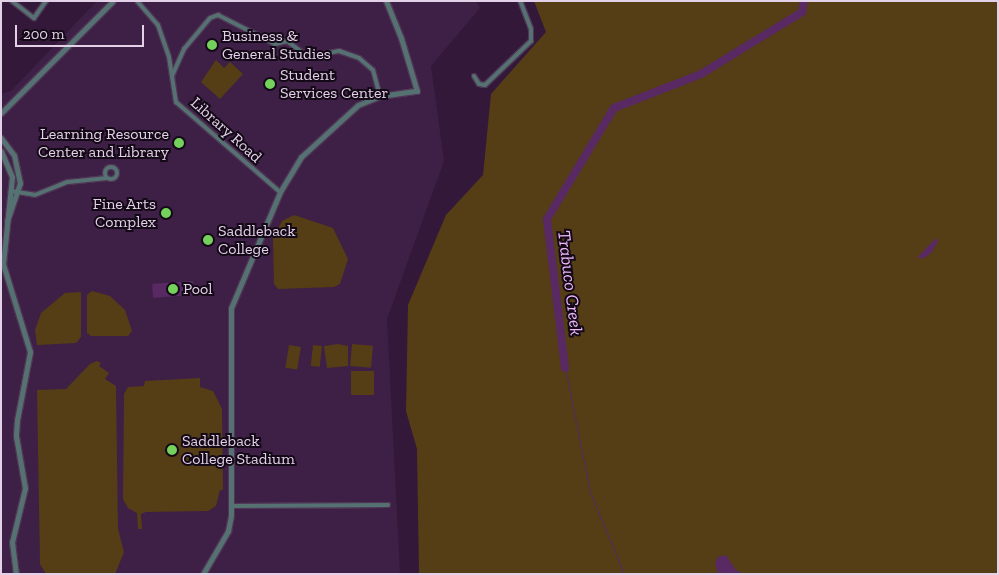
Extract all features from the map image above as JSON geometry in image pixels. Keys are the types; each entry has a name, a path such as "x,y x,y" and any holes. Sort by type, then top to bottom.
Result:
{"street":[{"path":"12,1 34,18 45,3 39,1"},
{"path":"1,113 113,1"},
{"name":"Library Road","path":"137,1 158,26 172,76 176,102 280,192"},
{"path":"202,574 228,531 232,506 229,320 235,298 280,192 293,168 315,142 358,104 380,96 417,91 401,38 386,1"},
{"path":"474,76 479,84 485,86 531,41 531,29 520,1"},
{"path":"172,76 184,49 210,18 218,15 275,44 287,41 308,57 339,51 359,58 373,70 380,96"},
{"path":"1,138 19,169 19,192 6,223"},
{"path":"1,151 12,177 3,246 6,282 30,352 17,420 18,447 25,488 12,542 16,574"},
{"path":"11,191 35,195 68,182 108,178"},
{"path":"232,506 388,504"}],"shaded area":[{"name":"Saddleback College","path":"97,1 476,1 480,8 431,66 444,161 387,319 400,574 1,574 1,94 11,91"},
{"path":"534,1 998,1 998,574 419,574 417,449 406,411 408,305 446,215 483,175 491,94 546,32"},
{"path":"216,60 224,68 230,62 243,74 220,99 201,82"},
{"path":"294,215 333,228 348,259 340,284 334,287 278,289 274,284 273,239 282,221"},
{"path":"936,238 938,241 932,252 924,258 917,258"},
{"name":"Pool","path":"193,281 194,295 153,298 152,284"},
{"path":"92,291 110,296 125,310 132,331 128,336 91,336 87,333 87,295"},
{"path":"81,292 81,337 76,343 37,345 35,330 41,313 65,293"},
{"path":"338,344 348,346 348,366 327,368 324,346"},
{"path":"352,344 373,346 371,368 350,366"},
{"path":"289,345 301,347 297,370 285,368"},
{"path":"313,345 322,346 320,367 311,366"},
{"path":"97,361 101,363 99,366 109,373 105,379 116,386 118,529 124,552 115,574 46,574 40,564 37,390 66,389 90,364"},
{"path":"351,371 374,371 374,395 351,395"},
{"name":"Saddleback College Stadium","path":"200,378 200,387 213,391 222,409 223,490 220,490 216,506 208,511 146,512 141,514 142,529 138,529 137,513 128,508 123,499 124,394 128,387 144,386 145,381"},
{"path":"726,555 735,569 743,574 718,574 715,564 718,557"}],"waterway":[{"name":"Trabuco Creek","path":"565,368 547,219 614,108 701,74 802,12 804,1"},
{"name":"Trabuco Creek","path":"565,368 590,492 624,574"}],"place":[{"name":"Business & General Studies","path":"212,45"},
{"name":"Student Services Center","path":"270,84"},
{"name":"Learning Resource Center and Library","path":"179,143"},
{"name":"Fine Arts Complex","path":"166,213"},
{"name":"Saddleback College","path":"208,240"},
{"name":"Pool","path":"173,289"},
{"name":"Saddleback College Stadium","path":"172,450"}]}
